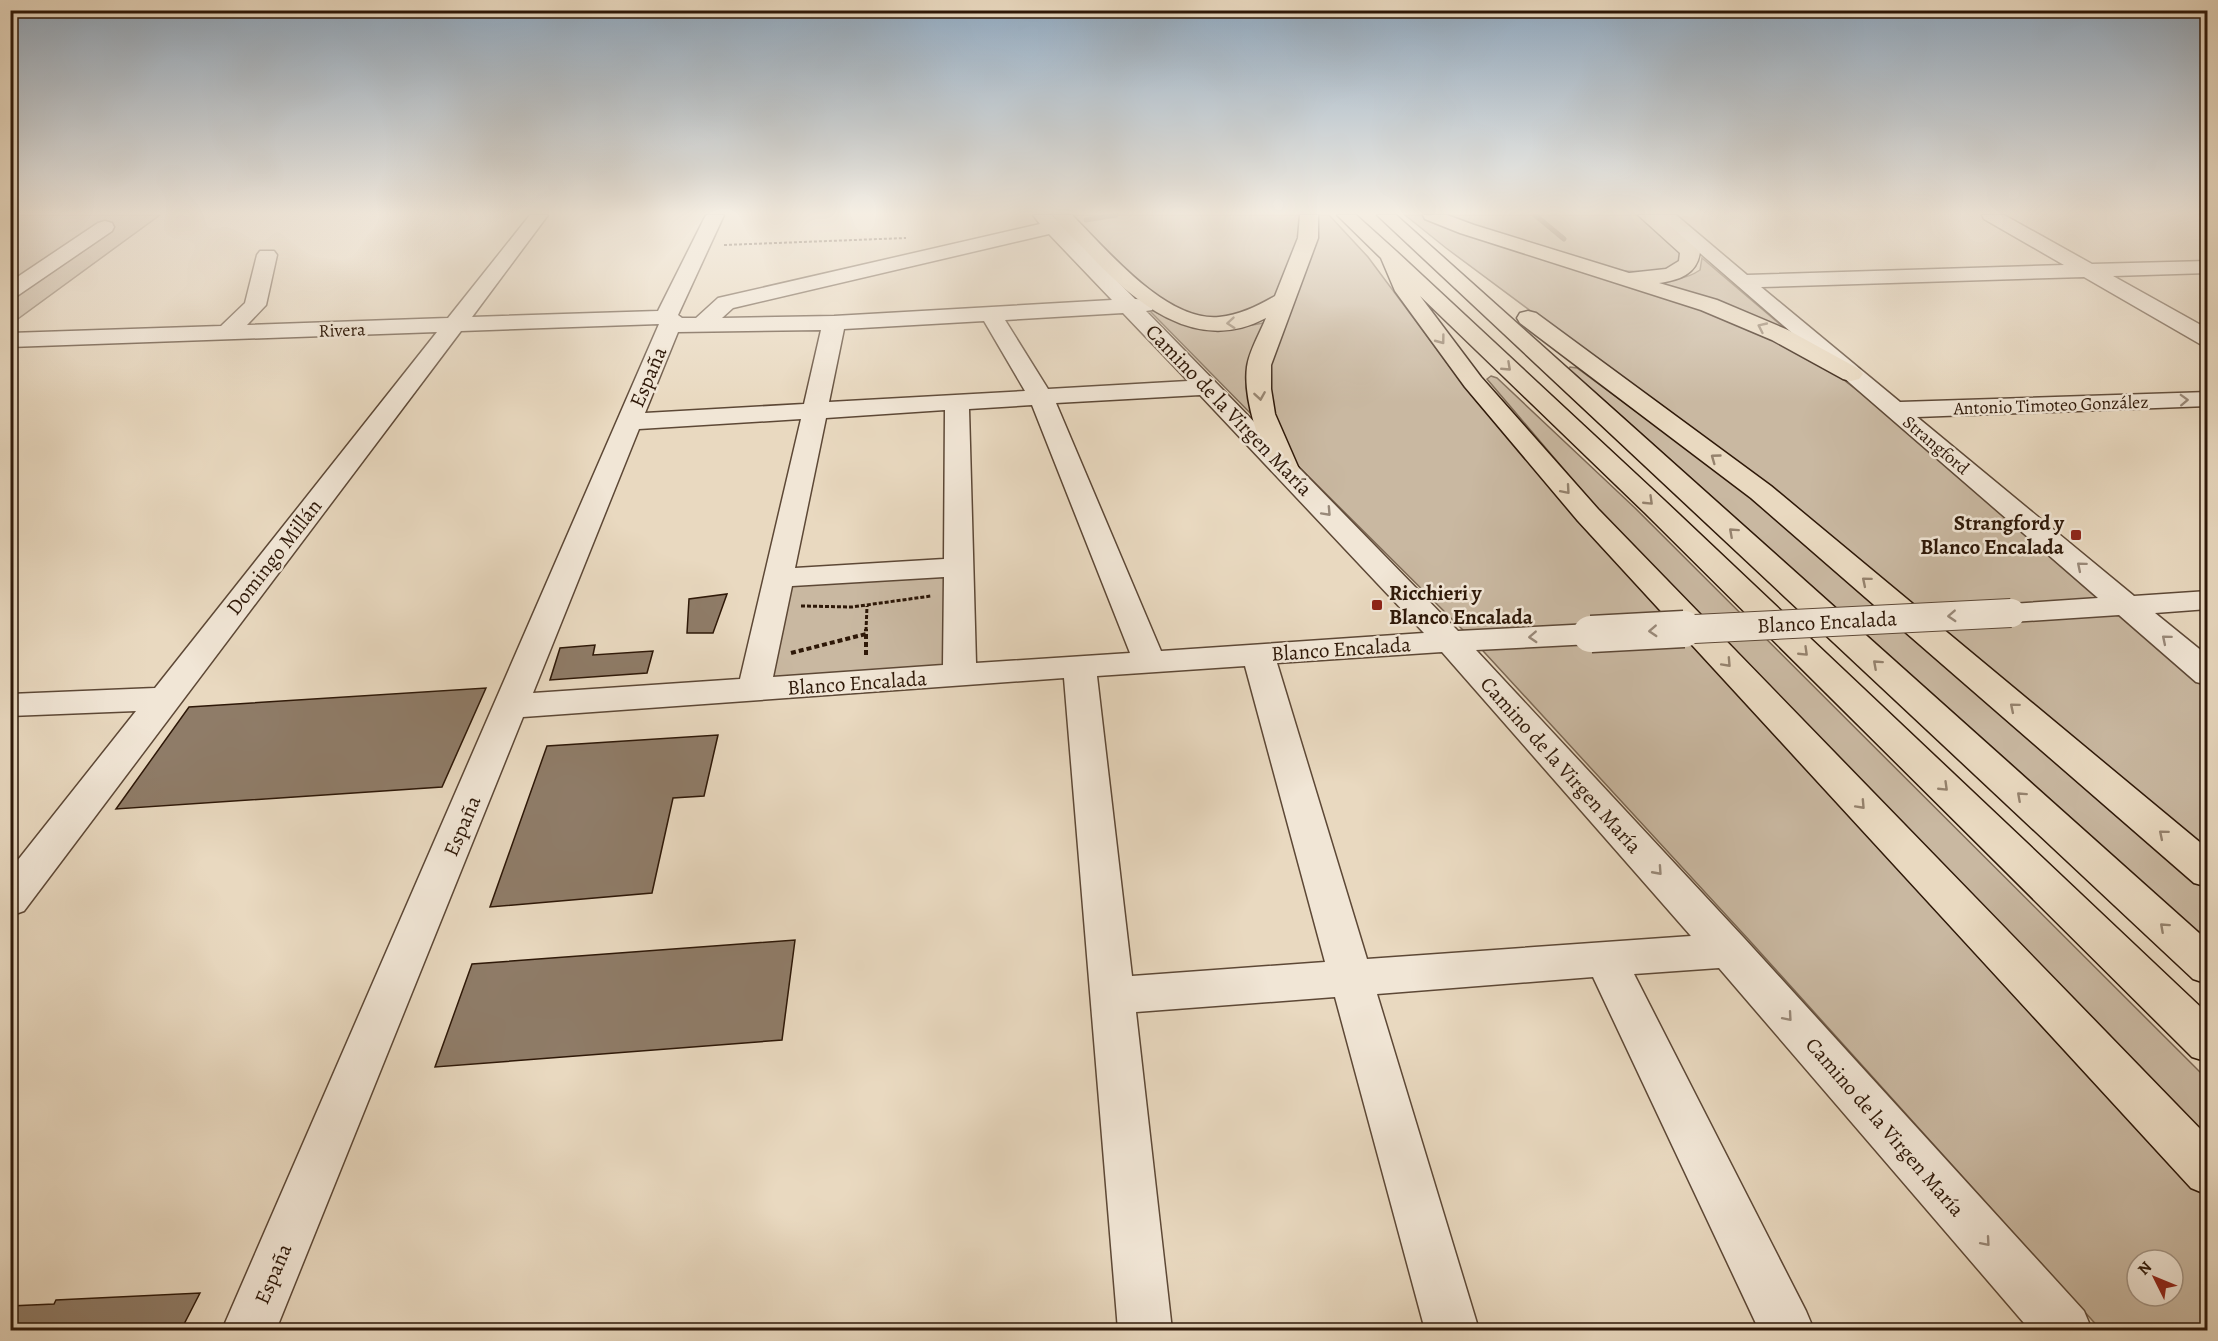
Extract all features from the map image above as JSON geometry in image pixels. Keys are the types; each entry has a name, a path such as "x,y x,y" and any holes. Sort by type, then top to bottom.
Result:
{"highway":[{"path":"1121,278 1153,304 1180,318 1220,324 1263,315 1284,300"},
{"path":"1286,469 1263,414 1259,389 1259,365 1293,278"},
{"path":"1399,278 1405,291 1473,382 1588,515 2208,1172"},
{"path":"1413,278 1654,506 2208,1043"},
{"path":"1455,278 2208,967"},
{"path":"1470,278 1497,294 1589,366 1761,492 2208,872"},
{"path":"1621,278 1731,314 1797,344 1851,374"}],"street":[{"path":"10,292 31,278"},
{"path":"226,333 255,305 262,278"},
{"name":"Domingo Millán","path":"10,900 490,278"},
{"name":"España","path":"249,1330 629,422 677,322 690,278"},
{"path":"677,322 726,303 826,278"},
{"name":"Camino de la Virgen María","path":"1104,278 1450,641 1729,950 2065,1330"},
{"name":"Strangford","path":"1740,278 2208,674"},
{"path":"1744,281 1851,278"},
{"path":"2101,278 2208,339"},
{"name":"Rivera","path":"10,340 454,325 677,322 834,323 1153,304"},
{"path":"991,315 1041,397 1150,663"},
{"path":"766,689 779,578 834,323"},
{"path":"629,422 1207,387"},
{"name":"Antonio Timoteo González","path":"1895,410 2208,399"},
{"path":"957,402 960,676"},
{"path":"779,578 959,567"},
{"name":"Blanco Encalada","path":"512,706 1450,641 2011,613 2208,600"},
{"path":"1258,655 1452,1330"},
{"path":"1080,667 1144,1330"},
{"path":"10,705 164,699"},
{"path":"1112,996 1729,950"},
{"path":"1606,960 1787,1330"}],"path":[{"path":"932,585 933,607"},
{"path":"795,606 867,606 932,596"},
{"path":"866,655 867,606"},
{"path":"788,654 866,634"},
{"path":"766,689 786,669 789,644"}],"shaded area":[{"path":"11,278 74,278 11,324"},
{"path":"1134,278 1283,278 1274,299 1237,318 1196,316 1175,309 1148,292"},
{"path":"1302,278 1383,278 1462,383 1576,518 2207,1198 2207,1330 2101,1330 1749,940 1473,640 1297,465 1272,413 1269,365"},
{"path":"1486,278 1606,278 1749,326 1840,377 1889,415 2207,690 2207,853 1602,364"},
{"path":"1682,278 1725,278 1795,337 1646,282"},
{"path":"1147,308 1178,321 1206,327 1235,328 1268,322 1253,416"},
{"path":"1570,367 1577,368 1747,493 2207,891 2207,939 1569,369"},
{"path":"1491,376 1497,378 1635,508 2207,1079 2207,1144 1601,513 1487,379"},
{"path":"950,573 950,666 768,678 784,583"}],"building":[{"path":"727,594 713,633 687,633 689,599"},
{"path":"595,645 593,655 653,651 647,673 550,680 560,648"},
{"path":"486,688 442,787 116,809 189,707"},
{"path":"718,735 704,796 673,798 652,893 490,907 547,746"},
{"path":"795,940 782,1040 435,1067 472,964"},
{"path":"200,1293 181,1330 10,1330 10,1306 54,1304 56,1300"}],"place":[{"name":"Strangford y Blanco Encalada","path":"2076,535"},
{"name":"Ricchieri y Blanco Encalada","path":"1377,605"}]}
